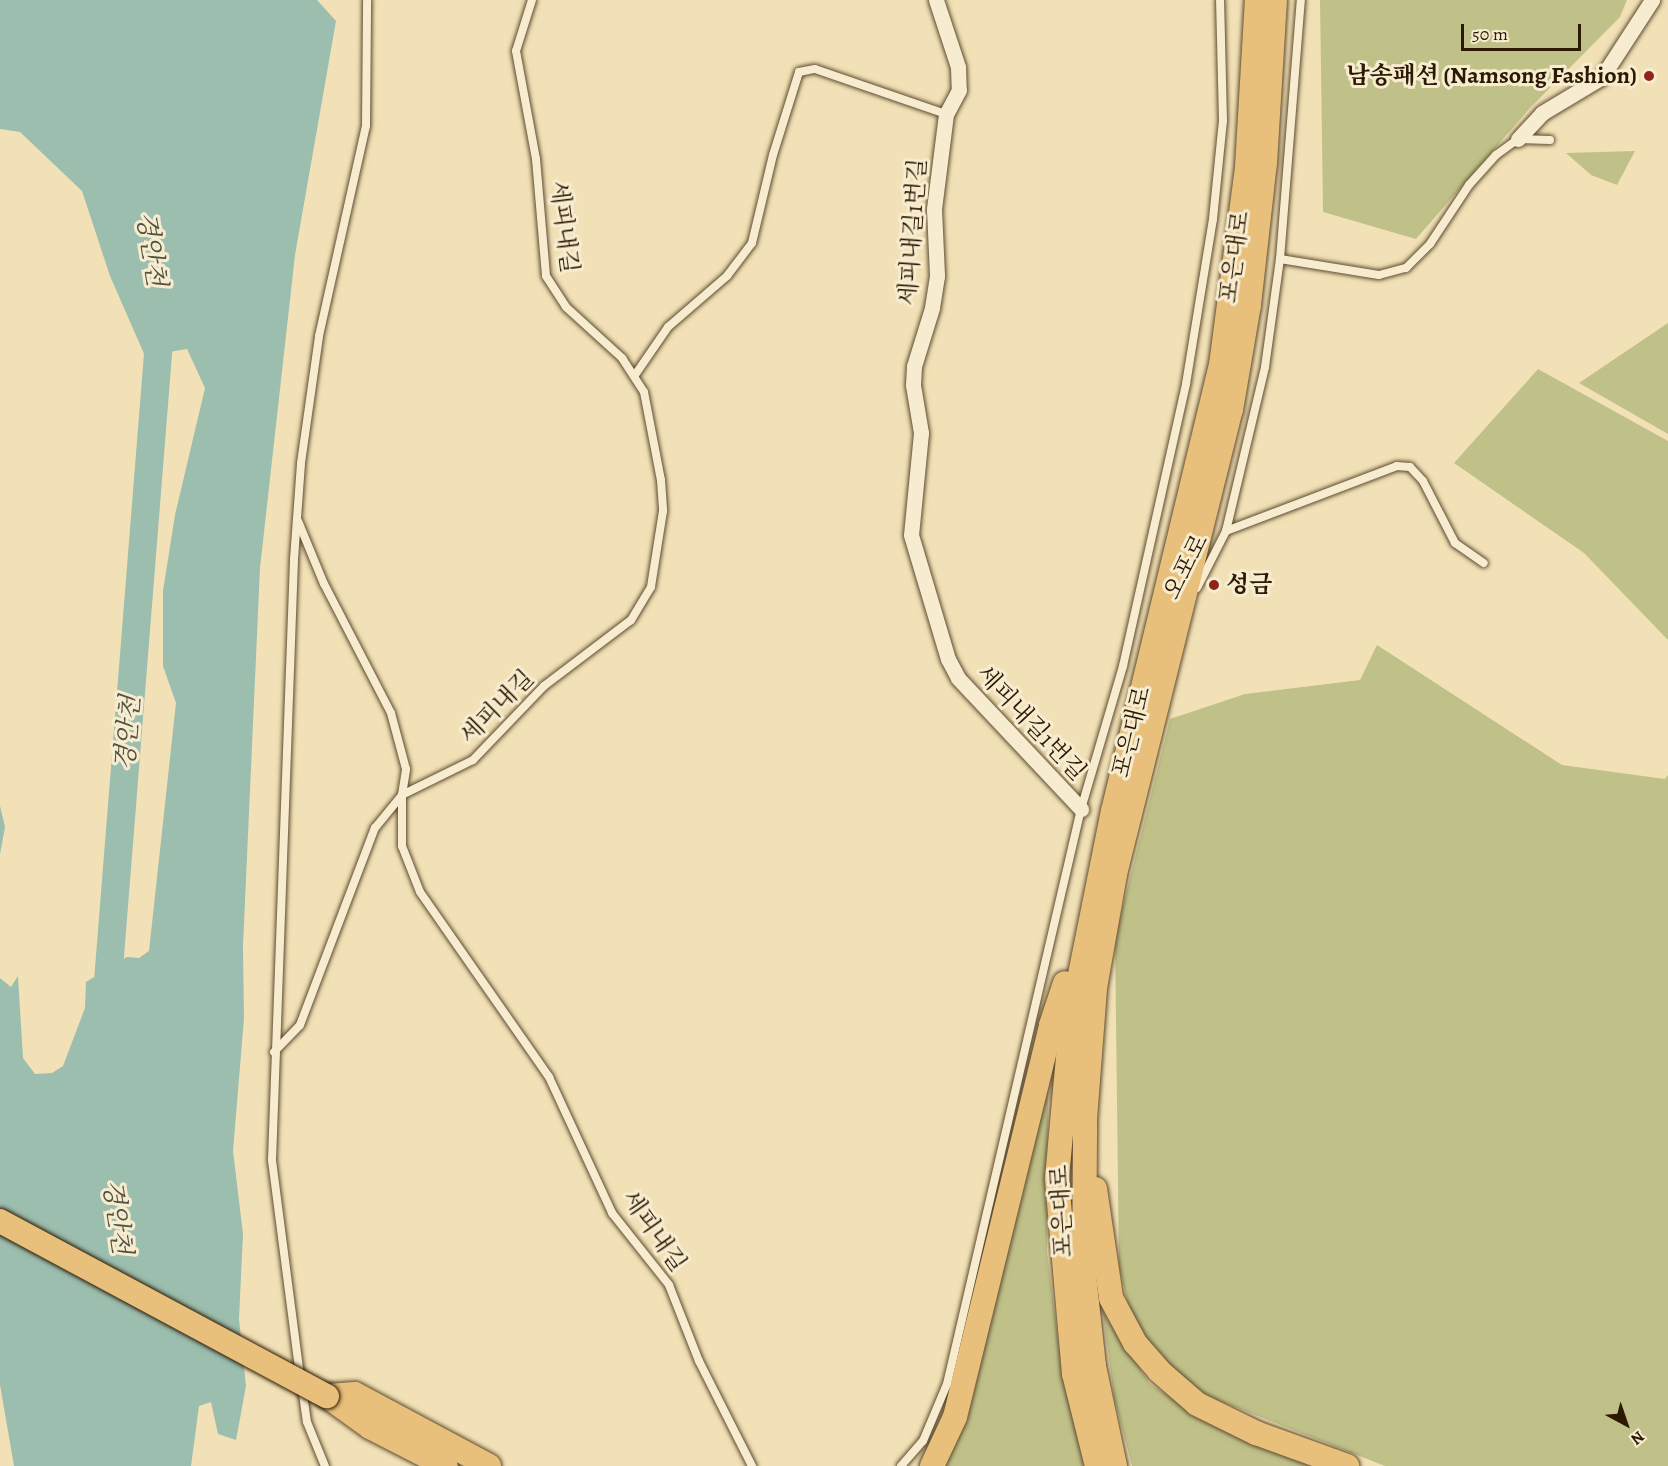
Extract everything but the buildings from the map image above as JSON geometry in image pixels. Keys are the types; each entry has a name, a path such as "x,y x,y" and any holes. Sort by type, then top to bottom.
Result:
{"highway":[{"name":"포은대로","path":"1097,1466 1074,1374 1057,1178 1072,1014 1100,878 1221,365 1247,167 1257,0"},
{"name":"포은대로","path":"1115,1466 1094,1366 1084,1276 1085,1119 1095,988 1115,874 1231,410 1249,305 1265,163 1275,0"},
{"path":"932,1466 955,1418 1051,1025 1100,878"},
{"path":"1085,1119 1111,1298 1135,1343 1197,1404 1256,1433 1347,1466"},
{"path":"0,1221 327,1396 370,1427 446,1466"},
{"path":"327,1396 355,1394 489,1466"}],"street":[{"name":"세피내길1번길","path":"936,0 958,67 959,90 946,114 934,209 937,276 932,308 914,366 913,385 921,433 911,535 948,658 958,678 1081,809"},
{"path":"1518,139 1542,113 1602,77 1652,0"}],"lane":[{"path":"325,1466 307,1422 282,1250 272,1160 274,1052 297,518 320,336 366,126 367,0"},
{"name":"세피내길","path":"532,0 516,51 536,159 546,276 566,307 635,375 651,424 663,511 651,587 644,603 631,620 543,686 473,760 402,795 402,846 420,892 549,1077 612,1213 669,1285 699,1361 752,1466"},
{"path":"901,1466 923,1442 947,1384 1081,809 1123,666 1188,372 1213,219 1223,121 1220,0"},
{"name":"오포로","path":"1180,621 1226,531 1265,367 1280,259 1301,0"},
{"path":"635,375 668,327 727,276 752,243 773,155 799,72 815,69 946,114"},
{"path":"1280,259 1379,275 1406,268 1430,244 1469,185 1496,154 1518,139 1550,140"},
{"path":"1226,531 1397,466 1410,467 1423,481 1455,543 1484,563"},
{"path":"274,1052 300,1025 375,828 402,795 404,751 392,713 324,584 297,518"}],"green space":[{"path":"1320,0 1627,0 1620,17 1529,109 1416,239 1323,212"},
{"path":"1635,151 1617,185 1591,175 1566,153"},
{"path":"1668,323 1668,434 1579,383"},
{"path":"1538,369 1668,441 1668,640 1584,553 1454,463"},
{"path":"1377,645 1562,765 1665,779 1668,775 1668,1466 1385,1466 1207,1396 1165,1363 1132,1320 1119,1267 1115,938 1170,719 1245,694 1360,680"},
{"path":"1048,1084 1047,1251 1060,1355 1084,1466 942,1466"},
{"path":"1103,1312 1150,1384 1215,1426 1315,1466 1132,1466 1114,1397"}],"water":[{"path":"0,0 317,0 336,21 295,255 260,568 243,946 244,1018 233,1151 243,1234 239,1319 246,1386 236,1440 218,1434 211,1402 199,1406 191,1466 14,1466 0,1385 0,978 11,987 18,976 23,1058 35,1074 52,1073 63,1066 85,1008 86,982 127,957 139,958 149,951 176,703 163,666 163,591 175,515 205,388 187,349 145,356 110,276 82,191 20,132 0,129"},
{"path":"0,806 5,827 0,854"}],"waterway":[{"name":"경안천","path":"106,1006 161,316"}],"place":[{"name":"남송패션 (Namsong Fashion)","path":"1649,76"},
{"name":"성금","path":"1214,585"}]}
